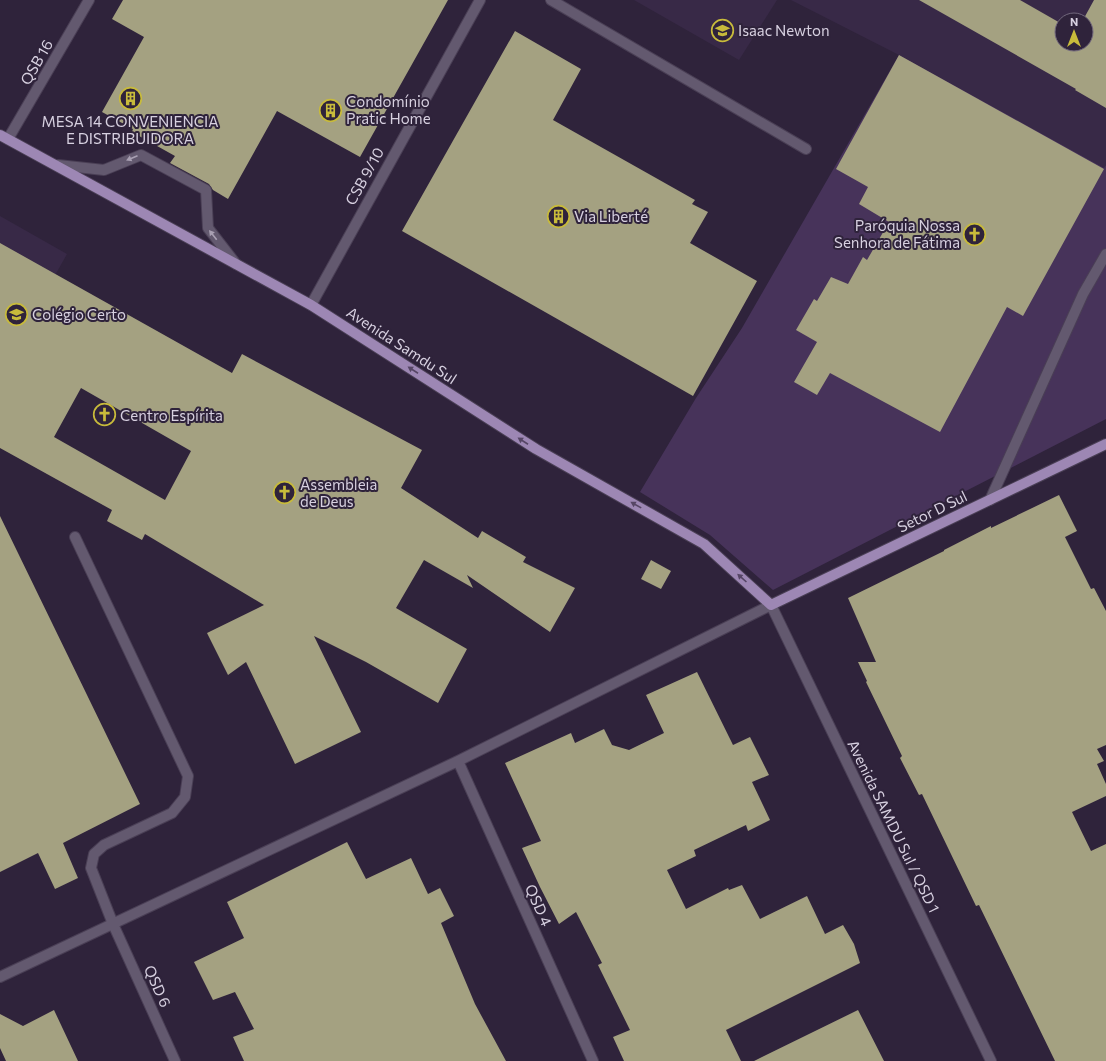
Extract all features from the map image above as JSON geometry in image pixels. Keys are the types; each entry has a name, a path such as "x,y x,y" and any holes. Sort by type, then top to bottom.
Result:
{"main road":[{"name":"Avenida Samdu Sul","path":"4,137 58,165 237,266 311,305 536,449 704,544 771,605"},
{"name":"Setor D Sul","path":"771,605 990,500 1105,447"}],"street":[{"name":"QSB 16","path":"4,137 89,0"},
{"name":"CSB 9/10","path":"311,305 480,0"},
{"path":"551,0 806,149"},
{"path":"58,165 104,170 141,155 206,190 208,228 237,266"},
{"path":"990,500 1083,294 1106,254"},
{"name":"QSD 6","path":"76,537 188,776 185,797 172,813 104,845 94,854 91,868 113,924 175,1061"},
{"path":"0,977 458,761 771,605"},
{"name":"Avenida SAMDU Sul / QSD 1","path":"771,605 991,1061"},
{"name":"QSD 4","path":"458,761 593,1061"}],"shaded area":[{"name":"Isaac Newton","path":"634,0 777,0 739,60"},
{"path":"791,0 1106,0 1106,165 1104,169 899,55"},
{"path":"899,55 1104,168 1106,165 1106,419 773,590 710,535 640,492 696,398 742,328"},
{"name":"Colégio Certo","path":"0,216 67,254 0,373"}],"building":[{"name":"Condomínio Pratic Home","path":"123,0 448,0 360,157 277,111 228,199 213,190 209,184 170,163 175,156 132,132 133,129 102,112 144,37 112,19"},
{"path":"919,0 1020,0 1054,19 1054,52 1094,52 1094,12 1087,12 1094,0 1106,0 1106,108 1075,90 1076,89"},
{"name":"Via Liberté","path":"515,31 581,69 553,120 695,200 692,204 708,212 690,243 757,281 693,396 402,231"},
{"name":"Paróquia Nossa Senhora de Fátima","path":"899,55 1104,169 1023,316 1007,307 940,432 830,373 817,395 794,382 817,342 796,330 814,299 817,301 831,277 848,284 863,257 867,260 889,222 859,204 868,187 836,169"},
{"path":"0,243 232,373 242,354 422,450 401,488 478,538 482,531 526,557 523,562 575,588 550,632 467,575 473,588 424,560 396,608 467,649 438,703 366,662 314,636 361,732 295,764 246,662 228,675 207,633 264,605 145,534 142,540 107,521 112,510 0,448","holes":["81,388 191,451 165,500 54,437"]},
{"path":"1059,495 1077,531 1065,537 1091,589 1094,588 1106,611 1106,745 1097,749 1104,761 1097,764 1106,784 1106,796 1072,812 1091,851 1106,844 1106,1061 1055,1061 979,905 976,906 922,794 919,795 900,758 902,756 866,682 867,681 858,662 876,662 848,598 991,526 991,528"},
{"path":"0,516 140,804 63,843 78,878 55,889 38,853 0,872"},
{"path":"651,560 671,571 661,589 641,579"},
{"path":"697,672 733,745 750,737 769,775 752,782 770,820 748,831 746,825 694,850 696,856 667,870 686,909 728,888 729,890 742,885 760,919 807,896 825,934 843,925 854,944 860,963 726,1030 741,1061 624,1061 613,1037 630,1030 598,965 602,963 576,912 559,924 540,887 522,848 541,841 505,763 571,733 575,743 604,729 612,745 629,750 664,733 646,695"},
{"path":"347,842 366,879 411,858 428,894 440,888 454,916 441,923 475,1004 506,1061 244,1061 233,1037 254,1029 235,992 213,1000 194,962 244,938 227,902"},
{"path":"54,1010 78,1061 6,1061 0,1048 0,1014 23,1026"},
{"path":"858,1010 884,1061 754,1061"}],"place":[{"name":"Isaac Newton","path":"723,30"},
{"name":"MESA 14 CONVENIENCIA E DISTRIBUIDORA","path":"130,98"},
{"name":"Condomínio Pratic Home","path":"331,110"},
{"name":"Via Liberté","path":"558,216"},
{"name":"Paróquia Nossa Senhora de Fátima","path":"975,234"},
{"name":"Colégio Certo","path":"17,314"},
{"name":"Centro Espírita","path":"105,415"},
{"name":"Assembleia de Deus","path":"284,493"}]}
